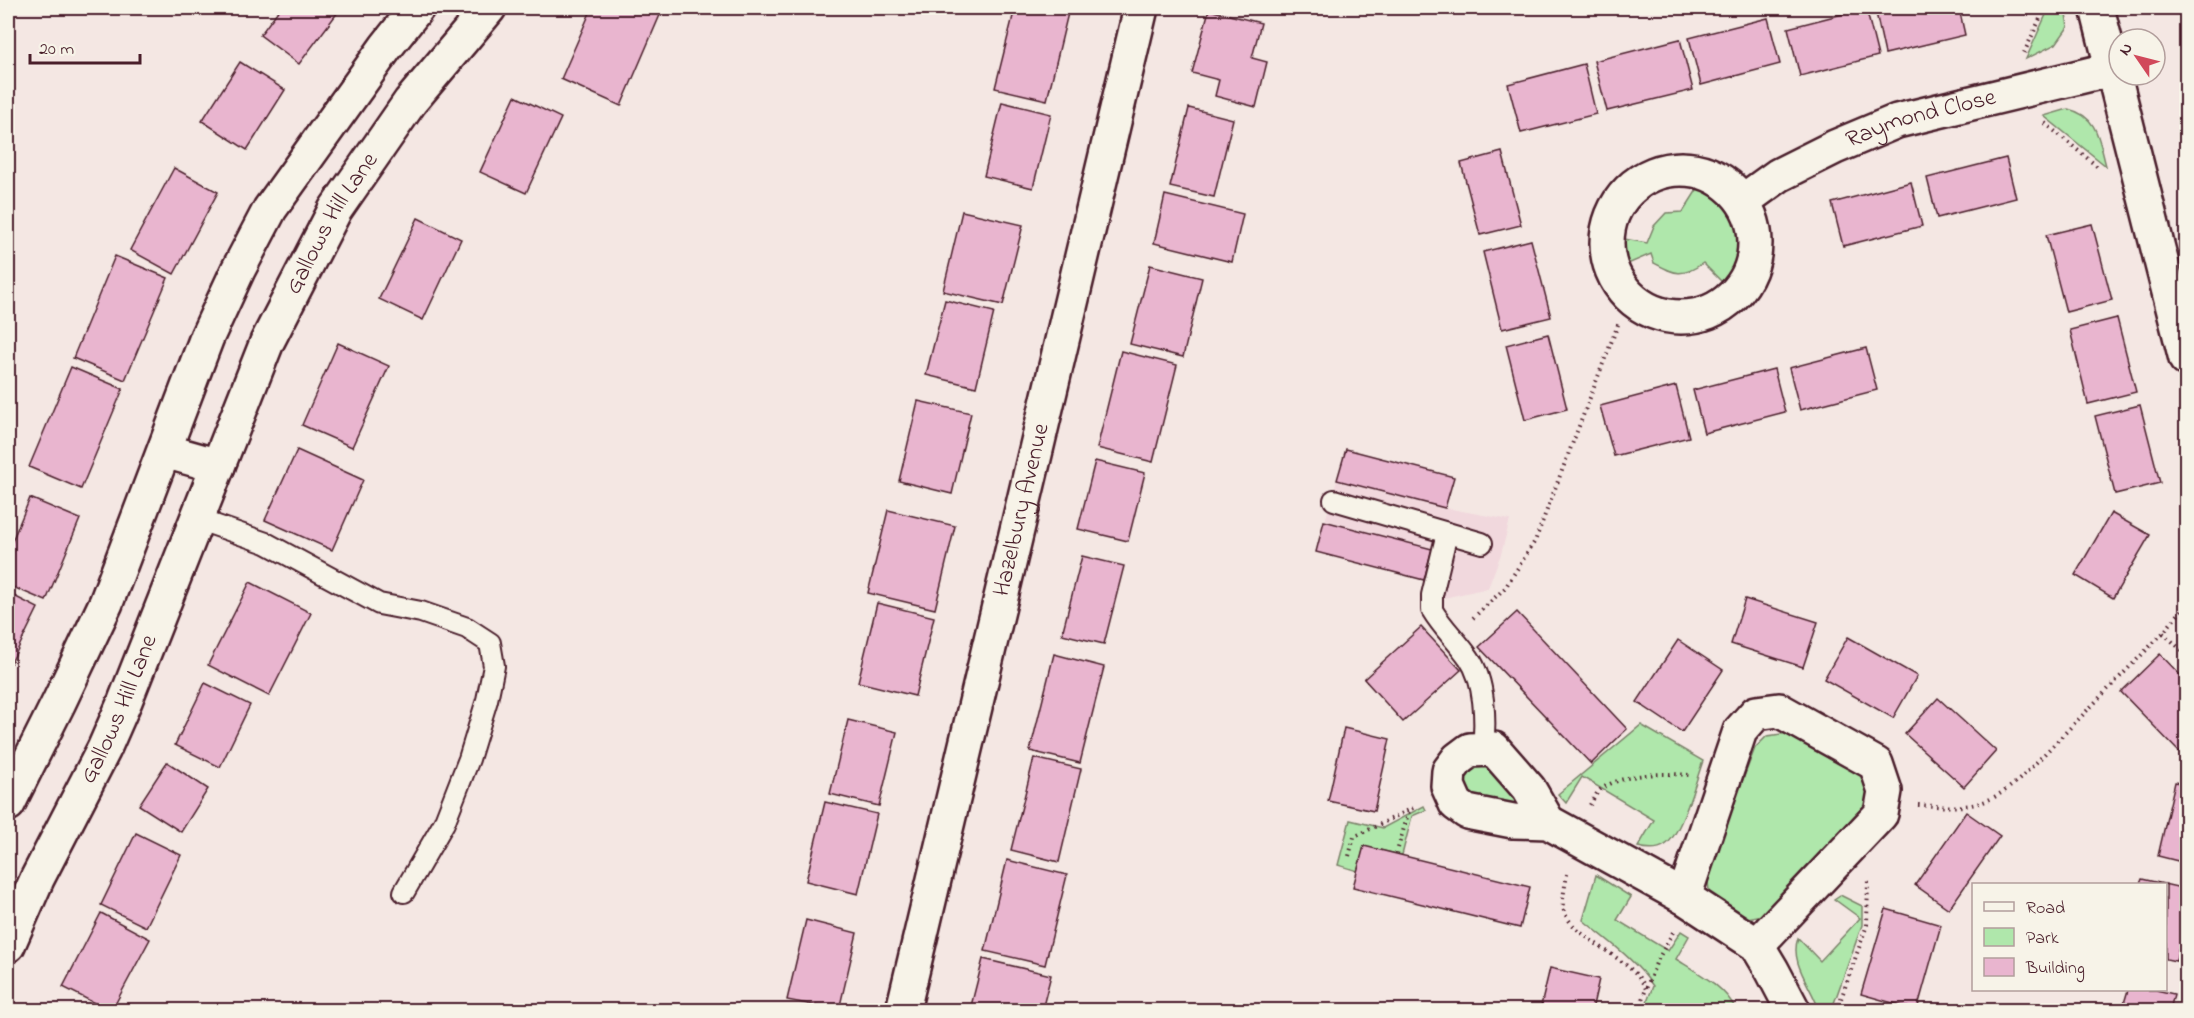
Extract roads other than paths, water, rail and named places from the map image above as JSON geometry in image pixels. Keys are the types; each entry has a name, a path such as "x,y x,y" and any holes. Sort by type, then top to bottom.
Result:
{"street":[{"path":"8,804 106,603 207,337 238,270 270,209 417,8"},
{"name":"Gallows Hill Lane","path":"8,945 37,879 104,749 267,342 335,210 410,102 489,8"},
{"name":"Hazelbury Avenue","path":"903,1011 1141,8"},
{"path":"2097,8 2107,49"},
{"name":"Raymond Close","path":"1743,201 1779,175 1835,147 1897,121 2107,70"},
{"path":"2117,87 2187,359"},
{"path":"1680,168 1706,171 1729,184 1743,201 1752,218 1756,244 1751,270 1730,300 1707,314 1672,318 1648,311 1627,296 1612,274 1606,248 1608,222 1620,198 1639,180 1663,170 1680,168"},
{"path":"165,451 218,466"},
{"path":"1684,897 1740,731 1756,713 1779,710 1876,764 1885,791 1881,814 1757,945"},
{"path":"1548,822 1529,789 1494,749 1470,750 1458,759 1449,771 1448,786 1455,804 1467,812 1513,821 1548,822 1684,897 1757,945 1793,1011"}],"lane":[{"path":"1334,500 1482,543"},
{"path":"197,519 266,543 379,604 421,612 467,628 490,643 494,666 487,700 469,759 444,824 405,892"},
{"path":"1448,533 1432,595 1432,610 1470,659 1478,679 1485,729 1483,748"}]}
